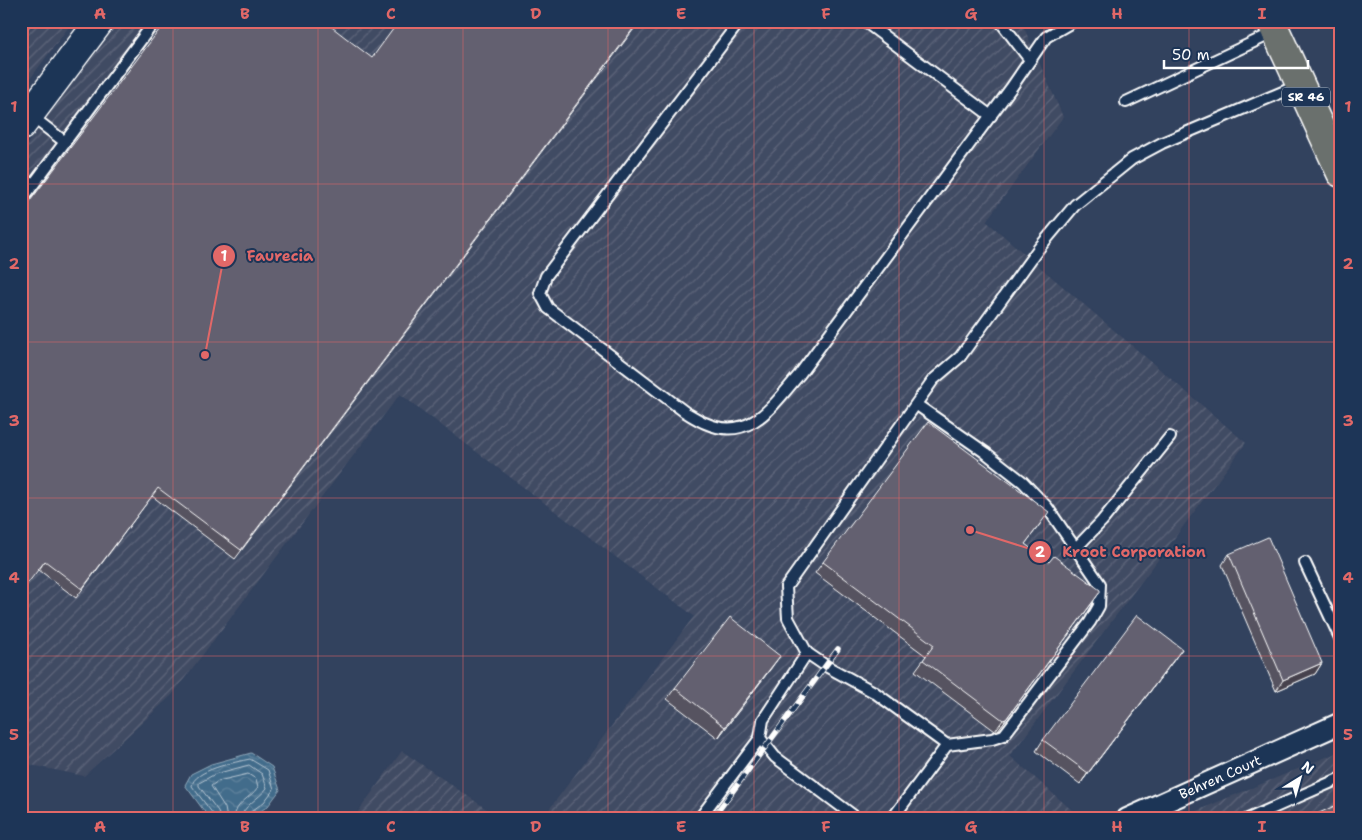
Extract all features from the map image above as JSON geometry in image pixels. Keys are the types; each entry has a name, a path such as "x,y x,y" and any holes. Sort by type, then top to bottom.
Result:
{"highway":[{"name":"SR 46","path":"1274,26 1341,173"}],"street":[{"path":"26,121 100,21"},
{"name":"Behren Court","path":"1127,819 1165,811 1341,723"}],"lane":[{"path":"21,26 25,21"},
{"path":"21,201 155,21"},
{"path":"740,21 546,276 540,293 548,308 685,412 706,424 730,429 749,425 764,416 799,376 991,116 1046,36 1074,21"},
{"path":"864,21 991,116"},
{"path":"1000,21 1030,60"},
{"path":"1126,102 1274,26"},
{"path":"917,405 986,453 1023,482 1047,507 1100,584 1099,606 1090,622 1004,735 992,739 947,745 874,692 826,666 807,653 788,618 786,587 933,380 960,357 1039,248 1076,205 1132,159 1162,143 1300,84"},
{"path":"26,121 65,142"},
{"path":"1076,548 1102,521 1159,453 1170,437"},
{"path":"1305,564 1341,640"},
{"path":"699,819 760,738 763,720 807,653"},
{"path":"760,738 775,757 858,819"},
{"path":"892,819 947,745"},
{"path":"1248,819 1341,778"}],"shaded area":[{"path":"21,21 73,21 21,91"},
{"path":"120,21 1021,21 1063,117 986,221 1246,443 1010,756 1082,819 542,819 694,616 400,394 172,695 84,776 21,763 21,152"},
{"path":"402,751 501,819 353,819"},
{"path":"1341,751 1341,819 1177,819"}],"water":[{"path":"251,753 272,767 280,790 268,806 249,819 210,819 185,785 191,774 211,764"}],"building":[{"path":"166,21 324,21 372,58 399,21 639,21 241,550 158,488 82,589 45,561 21,592 21,213"},
{"path":"928,422 1049,512 1025,544 1049,562 1054,556 1100,590 1006,719 1003,720 923,660 934,645 823,562"},
{"path":"1268,537 1322,663 1283,680 1229,554"},
{"path":"1137,615 1182,649 1088,773 1043,740"},
{"path":"730,617 780,656 725,727 675,688"},
{"path":"1341,803 1341,819 1306,819"}],"railway":[{"path":"712,819 838,649"}],"place":[{"name":"Faurecia","path":"205,355"},
{"name":"Kroot Corporation","path":"970,530"}]}
